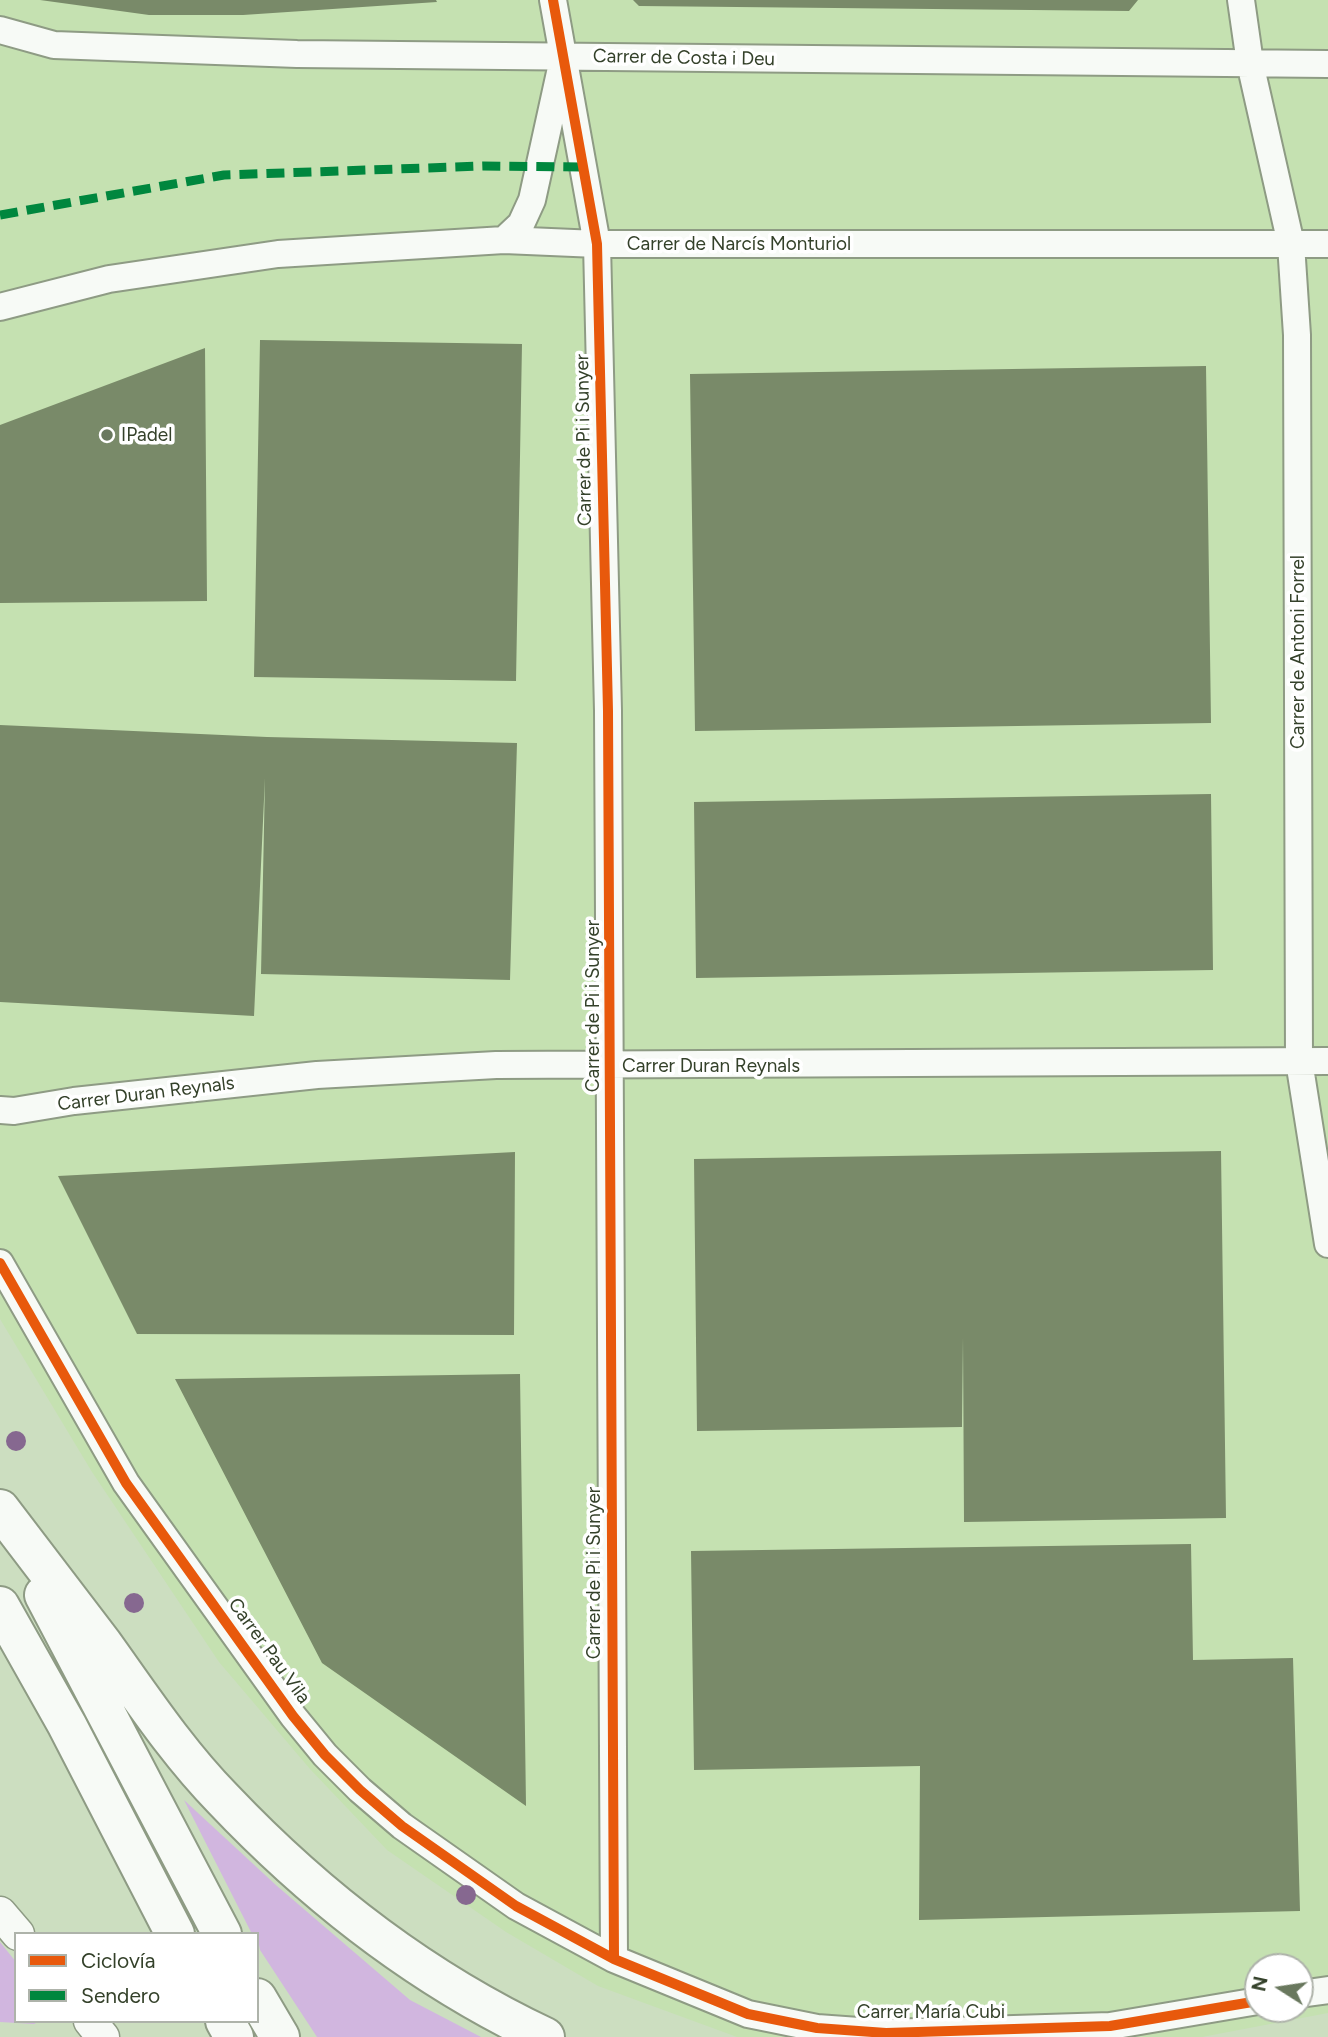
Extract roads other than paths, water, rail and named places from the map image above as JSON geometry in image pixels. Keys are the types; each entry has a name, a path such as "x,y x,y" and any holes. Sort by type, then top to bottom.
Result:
{"highway":[{"path":"0,1509 221,1932"},
{"path":"0,1509 167,1734 231,1808 316,1888 369,1930 422,1968 545,2037"},
{"path":"0,1606 67,1725 174,1932"},
{"path":"259,2001 280,2037"}],"street":[{"name":"Carrer de Pi i Sunyer","path":"553,0 597,244 608,711 614,1959"},
{"name":"Carrer de Antoni Forrel","path":"1241,0 1250,63 1291,244 1297,335 1299,1061 1328,1244"},
{"name":"Carrer de Costa i Deu","path":"0,30 54,45 297,54 1328,64"},
{"path":"504,240 521,224 532,200 564,56"},
{"name":"Carrer de Narcís Monturiol","path":"0,307 109,279 278,254 504,240 597,244 1328,244"},
{"name":"Carrer Duran Reynals","path":"0,1110 14,1111 74,1101 317,1075 496,1065 1328,1061"},
{"name":"Carrer Pau Vila","path":"0,1263 126,1483 325,1755 360,1790 442,1854 516,1906 614,1959"},
{"path":"0,1913 16,1932"},
{"name":"Carrer María Cubi","path":"614,1959 748,2014 817,2028 886,2033 1110,2026 1244,2003"},
{"path":"92,2023 103,2037"}],"place":[{"name":"IPadel","path":"107,435"}]}
